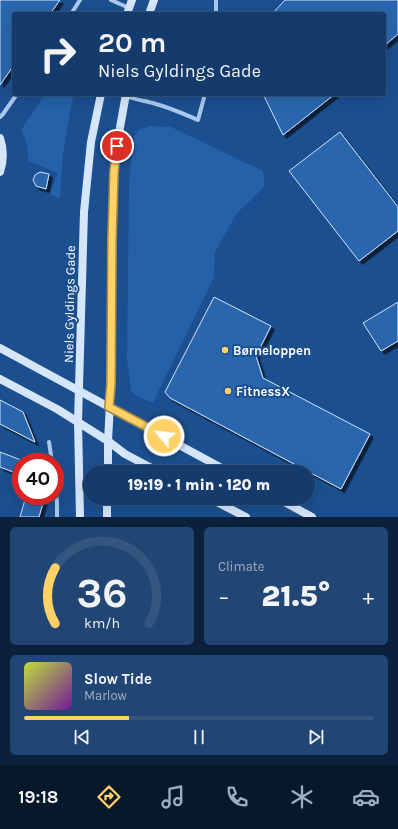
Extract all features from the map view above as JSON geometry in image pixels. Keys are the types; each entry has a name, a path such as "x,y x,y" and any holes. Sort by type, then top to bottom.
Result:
{"street":[{"path":"71,12 80,0"},
{"path":"111,0 117,4 129,7"},
{"path":"150,12 154,0"},
{"path":"216,0 216,12"},
{"path":"0,117 4,114 16,96"},
{"name":"Niels Gyldings Gade","path":"80,517 78,422 84,212 91,142 101,96"},
{"path":"108,465 111,384 114,172 126,96"},
{"path":"128,96 198,120 204,96"},
{"path":"0,138 4,151 3,164 0,172"},
{"path":"0,348 216,465"},
{"path":"0,379 57,409 145,465"},
{"path":"49,442 51,453"},
{"path":"57,505 57,517"},
{"path":"107,517 108,505"},
{"path":"223,505 246,517"},
{"path":"290,505 312,517"}],"shaded area":[{"path":"44,96 74,96 64,146 60,199 50,194 58,173 28,161 27,145 21,130"},
{"path":"149,126 171,127 263,171 265,186 237,213 215,252 214,277 153,403 135,395 131,391 127,360 129,184 134,136 139,130"}],"building":[{"path":"0,0 60,0 51,12 12,12 12,68 0,85"},
{"path":"285,0 398,0 398,34 386,44 386,12 274,12"},
{"path":"264,96 332,96 283,135"},
{"path":"340,132 398,207 398,231 359,261 289,171"},
{"path":"40,172 49,174 46,189 36,186 33,180 35,175"},
{"path":"214,297 271,326 256,356 263,378 370,434 341,489 315,475 315,465 296,465 170,398 165,392"},
{"path":"398,302 398,341 381,351 363,323"},
{"path":"0,400 23,412 35,442 0,424"},
{"path":"0,452 12,457 12,472 0,467"},
{"path":"23,505 42,505 39,517 20,517"}],"place":[{"name":"Børneloppen","path":"225,350"},
{"name":"FitnessX","path":"228,391"}],"route":[{"path":"117,146 114,172 111,384 109,407 164,436"}]}
